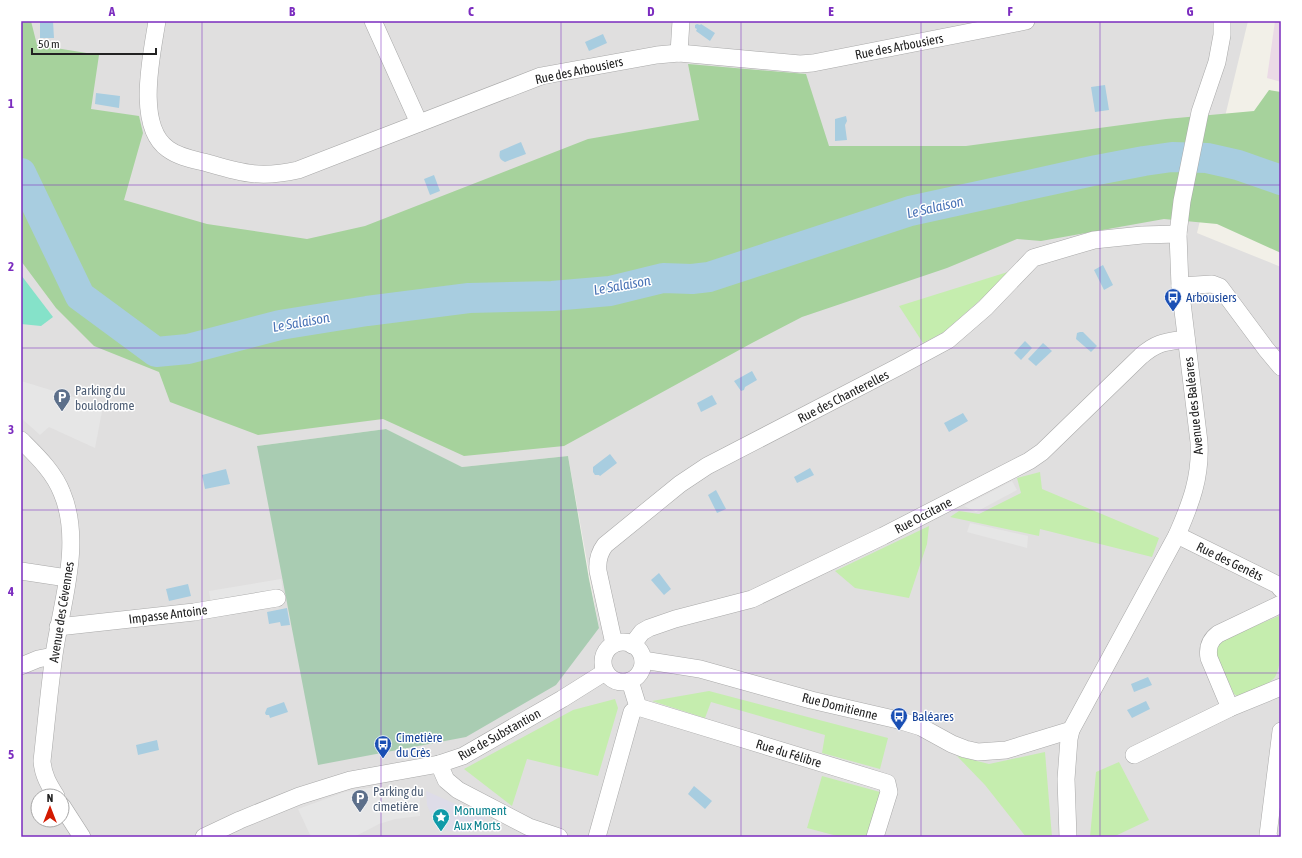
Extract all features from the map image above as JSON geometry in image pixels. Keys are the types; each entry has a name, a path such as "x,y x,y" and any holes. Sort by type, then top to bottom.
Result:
{"street":[{"name":"Rue des Arbousiers","path":"157,21 148,80 149,110 155,134 160,142 168,150 180,155 237,172 265,175 282,174 298,170 542,76 650,56 679,53 800,64 814,63 961,27 1026,21"},
{"path":"373,21 419,123"},
{"path":"679,53 682,21"},
{"name":"Avenue des Baléares","path":"1068,837 1066,779 1072,730 1178,535 1195,488 1200,458 1196,412 1180,286 1178,234 1182,201 1200,112 1217,62 1222,35 1222,21"},
{"name":"Rue des Chanterelles","path":"614,644 598,571 597,563 601,551 605,544 680,484 707,466 948,340 986,308 1033,258 1094,240 1142,235 1178,234"},
{"path":"1180,286 1212,284 1220,288 1281,368"},
{"name":"Rue Occitane","path":"632,645 642,632 649,628 675,619 752,599 883,536 1029,461 1042,452 1152,347 1163,343 1186,339"},
{"name":"Avenue des Cévennes","path":"21,440 53,476 62,493 68,510 70,529 68,578 53,656 42,762 42,769 51,788"},
{"path":"21,460 41,461"},
{"name":"Rue des Genêts","path":"1178,535 1278,584 1281,589"},
{"path":"21,570 68,578"},
{"name":"Impasse Antoine","path":"58,627 194,612 277,598"},
{"path":"1230,708 1209,658 1208,650 1210,643 1218,634 1281,604"},
{"path":"624,642 632,645 637,649 642,660 641,670 635,678 630,681 616,681 610,678 605,672 603,665 604,656 608,649 614,644 624,642"},
{"path":"21,666 38,659 53,656"},
{"name":"Rue Domitienne","path":"642,660 700,669 811,700 898,720 921,727 965,749 978,752 999,751 1072,730"},
{"name":"Rue de Substantion","path":"204,837 240,820 306,794 350,780 439,764 462,756 562,699 605,672"},
{"path":"597,837 632,712 638,707 630,681"},
{"path":"1134,755 1230,708 1281,687"},
{"name":"Rue du Félibre","path":"638,707 887,783 889,792 876,837"},
{"path":"1270,834 1281,732"},
{"name":"Rue Domitienne","path":"1034,742 1070,748"},
{"path":"439,764 446,780 458,790 529,827 559,837"},
{"path":"70,818 82,837"}],"shaded area":[{"path":"21,21 1248,21 1197,233 1281,267 1281,837 21,837","holes":["386,429 462,467 568,456 599,628 257,446"]},
{"path":"1275,21 1281,21 1281,82 1267,78"},
{"name":"Parking du boulodrome","path":"21,381 103,406 95,448 49,427 40,435 21,418"},
{"path":"1012,481 1017,490 976,512 964,506"},
{"path":"970,523 1028,536 1027,548 967,532"},
{"path":"281,579 283,592 211,604 209,591"},
{"name":"Parking du cimetière","path":"369,788 420,790 420,816 395,819 379,824 354,837 311,837 298,809 345,792"},
{"path":"426,791 487,818 472,831 458,832 446,830 434,821 427,805"}],"green space":[{"path":"21,21 31,21 37,45 99,55 91,109 139,116 143,133 124,200 207,224 307,239 365,226 588,139 699,120 688,64 806,74 829,146 966,146 1166,119 1254,111 1269,90 1281,92 1281,253 1217,224 1164,219 1041,241 1017,239 947,268 802,317 564,446 464,456 383,419 258,435 170,402 159,372 94,346 56,308 21,261"},
{"path":"1014,270 944,332 923,343 899,306"},
{"path":"21,275 53,317 41,326 21,324"},
{"path":"386,429 462,467 568,456 599,628 556,685 466,737 318,765 257,446"},
{"path":"1040,472 1042,489 1159,538 1152,557 1040,529 1039,536 950,517 959,511 979,514 1021,493 1017,478"},
{"path":"929,526 927,544 909,598 855,588 835,571"},
{"path":"1281,615 1281,638 1278,672 1272,680 1258,689 1237,696 1234,694 1215,652 1217,642"},
{"path":"709,691 888,738 880,769 822,753 825,735 711,702 705,718 652,701"},
{"path":"615,699 618,708 598,776 527,759 512,806 464,769 573,710"},
{"path":"1045,752 1052,837 1026,837 985,785 957,756 989,764"},
{"path":"1119,762 1149,820 1113,837 1090,837 1096,772"},
{"path":"822,776 880,792 868,837 841,837 807,828"}],"water":[{"path":"40,21 53,21 54,38 40,38"},
{"path":"701,24 715,33 710,41 696,31 697,29 695,28 695,25"},
{"path":"603,34 607,43 589,51 585,42"},
{"path":"1105,85 1109,110 1095,112 1091,87"},
{"path":"96,93 120,96 119,108 95,104"},
{"path":"846,116 847,121 845,125 847,140 835,141 835,119"},
{"path":"521,142 526,154 505,162 501,159 500,151"},
{"path":"434,175 440,191 430,195 424,179"},
{"path":"1103,265 1113,285 1104,290 1094,270"},
{"path":"1083,332 1097,346 1091,352 1076,339 1077,333"},
{"path":"1025,341 1032,348 1021,360 1014,353"},
{"path":"1043,343 1052,351 1036,366 1028,359"},
{"path":"752,371 757,380 741,391 734,381"},
{"path":"712,395 717,404 701,412 697,403"},
{"path":"963,413 968,421 949,432 944,423"},
{"path":"610,454 617,463 600,476 595,475 593,472 593,467"},
{"path":"810,468 814,475 797,483 794,477"},
{"path":"226,469 230,484 205,489 202,475"},
{"path":"716,490 726,509 717,513 708,495"},
{"path":"659,573 671,589 664,595 651,580"},
{"path":"188,584 191,596 169,601 166,589"},
{"path":"287,608 290,625 281,626 280,622 269,624 267,612"},
{"path":"1148,677 1152,685 1134,692 1131,684"},
{"path":"1146,701 1150,709 1132,718 1127,710"},
{"path":"284,702 288,712 270,718 269,715 266,715 265,713 267,708"},
{"path":"157,740 159,750 138,755 136,745"},
{"path":"694,786 712,801 705,809 688,794"}],"waterway":[{"name":"Le Salaison","path":"21,173 80,296 156,352 188,349 280,325 367,311 469,298 552,296 610,291 663,278 692,279 709,277 910,211 1144,161 1172,157 1207,158 1238,165 1281,180"}],"place":[{"name":"Arbousiers","path":"1173,312"},
{"name":"Parking du boulodrome","path":"62,412"},
{"name":"Baléares","path":"899,731"},
{"name":"Cimetière du Crès","path":"383,759"},
{"name":"Parking du cimetière","path":"360,813"},
{"name":"Monument Aux Morts","path":"441,832"}]}
